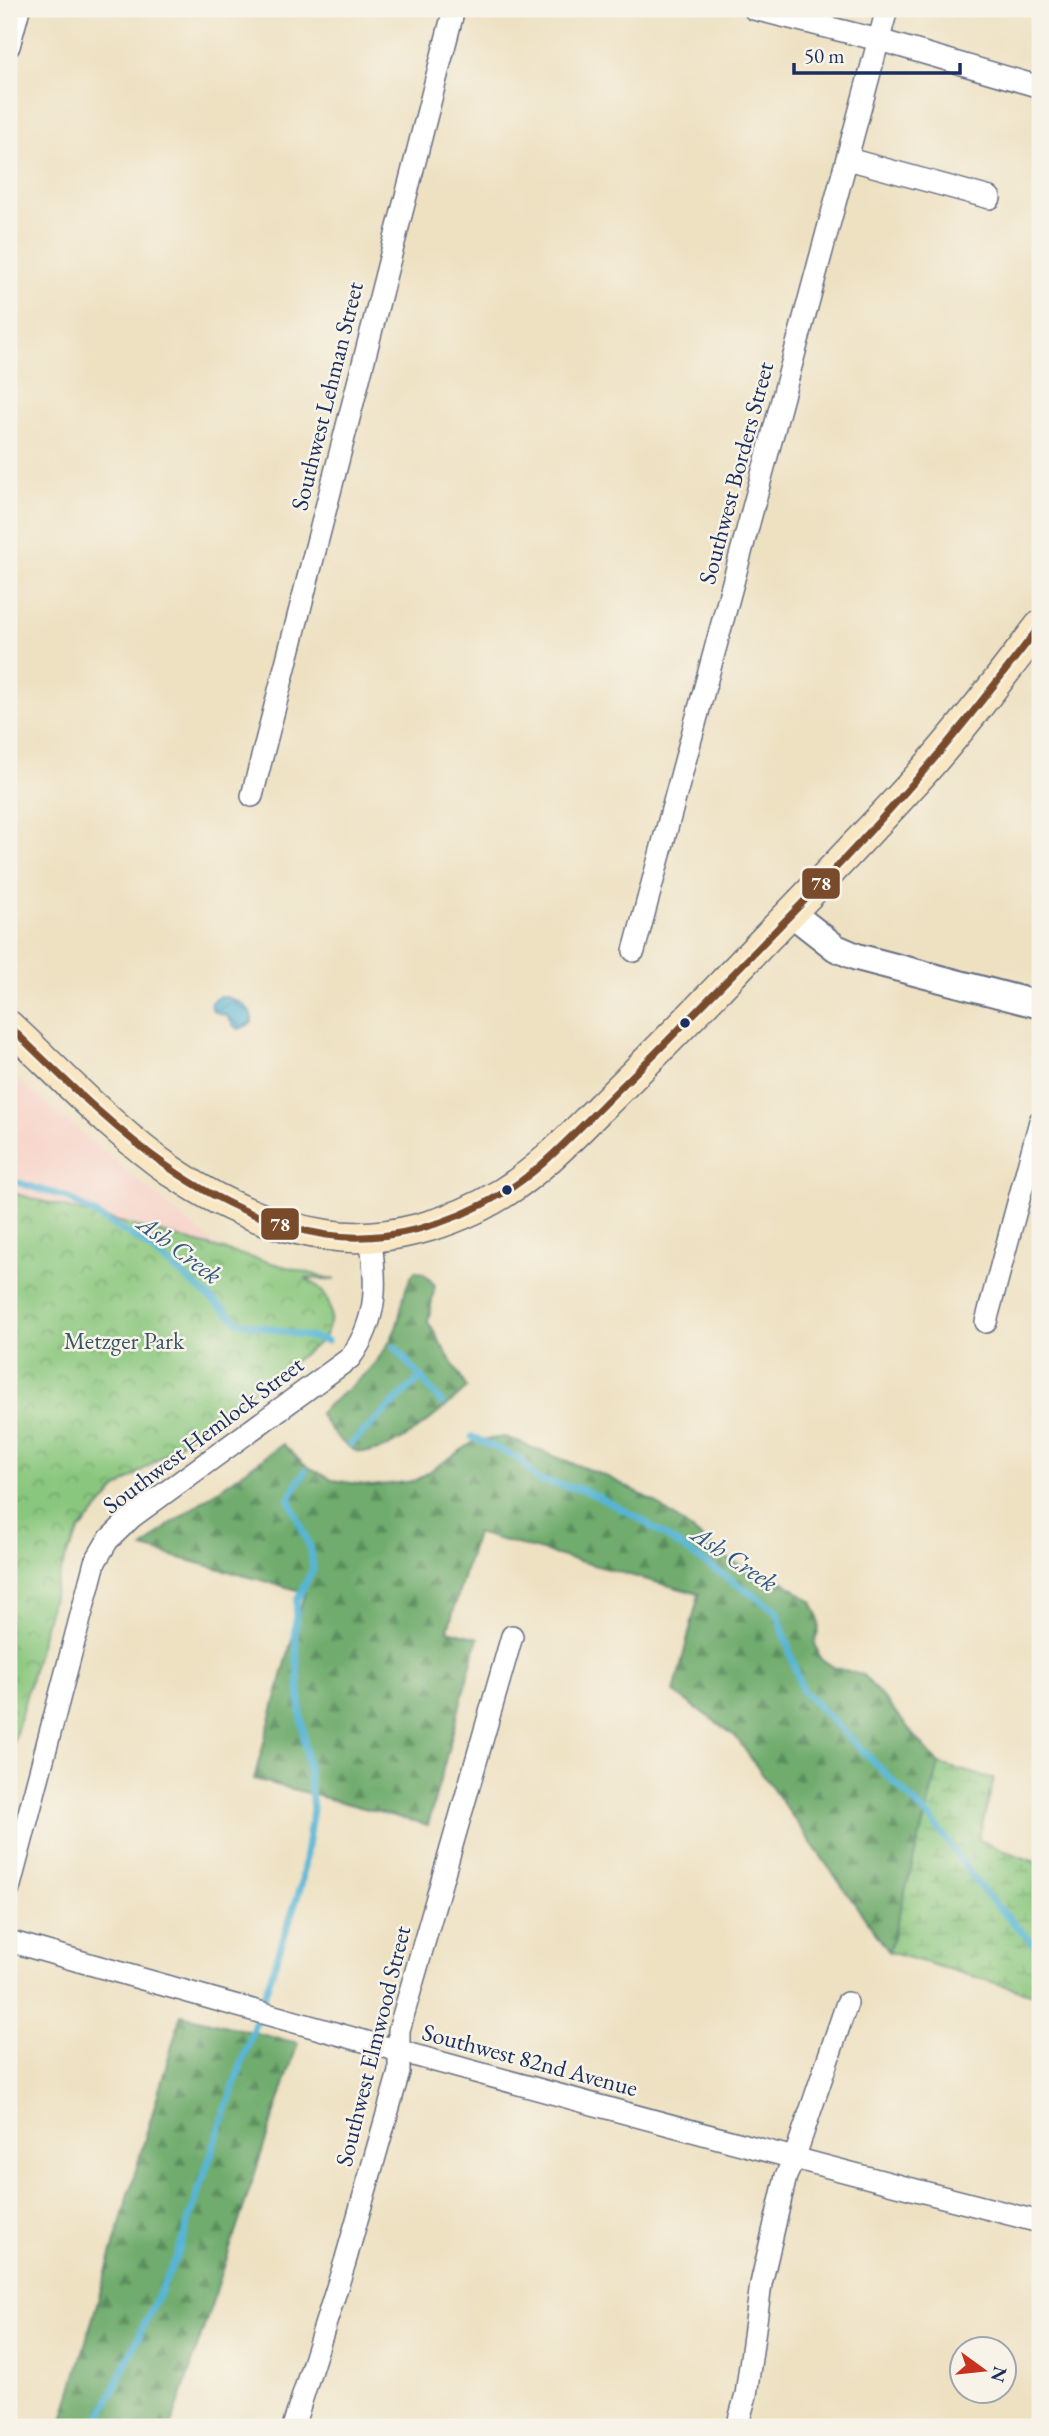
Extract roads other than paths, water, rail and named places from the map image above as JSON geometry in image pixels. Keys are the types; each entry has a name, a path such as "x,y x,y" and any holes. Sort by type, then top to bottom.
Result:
{"main road":[{"path":"9,1027 141,1149 170,1172 244,1213 284,1226 330,1235 370,1236 421,1228 444,1221 493,1199 527,1177 667,1043 918,778 960,729 1040,625"}],"street":[{"path":"9,46 19,9"},
{"name":"Southwest Lehman Street","path":"252,796 454,9"},
{"path":"754,9 879,40 1040,87"},
{"name":"Southwest Borders Street","path":"635,951 887,9"},
{"path":"848,159 990,198"},
{"path":"790,912 836,948 857,957 1040,1005"},
{"path":"986,1322 1040,1121"},
{"name":"Southwest Hemlock Street","path":"9,1889 95,1562 108,1540 132,1517 350,1358 365,1334 372,1305 376,1273 370,1236"},
{"name":"Southwest Elmwood Street","path":"293,2427 345,2262 399,2072 399,2030 512,1636"},
{"name":"Southwest 82nd Avenue","path":"9,1941 794,2159 1040,2222"},
{"path":"737,2427 746,2395 761,2284 786,2176 847,2003"}],"water":[{"path":"221,996 238,1001 247,1008 252,1023 239,1029 227,1016 213,1011 211,1004 215,998"}],"waterway":[{"name":"Ash Creek","path":"9,1180 66,1197 145,1244 239,1322 327,1341"},
{"name":"Ash Creek","path":"395,1347 442,1403"},
{"path":"351,1444 420,1378"},
{"name":"Ash Creek","path":"472,1437 520,1459 537,1480 584,1490 637,1517 777,1611 802,1690 931,1819 984,1892 1040,1951"},
{"path":"96,2427 177,2256 301,1886 313,1809 301,1713 295,1631 297,1600 313,1569 311,1550 289,1498 305,1471"}],"park label":[{"name":"Metzger Park","path":"124,1341"}]}
